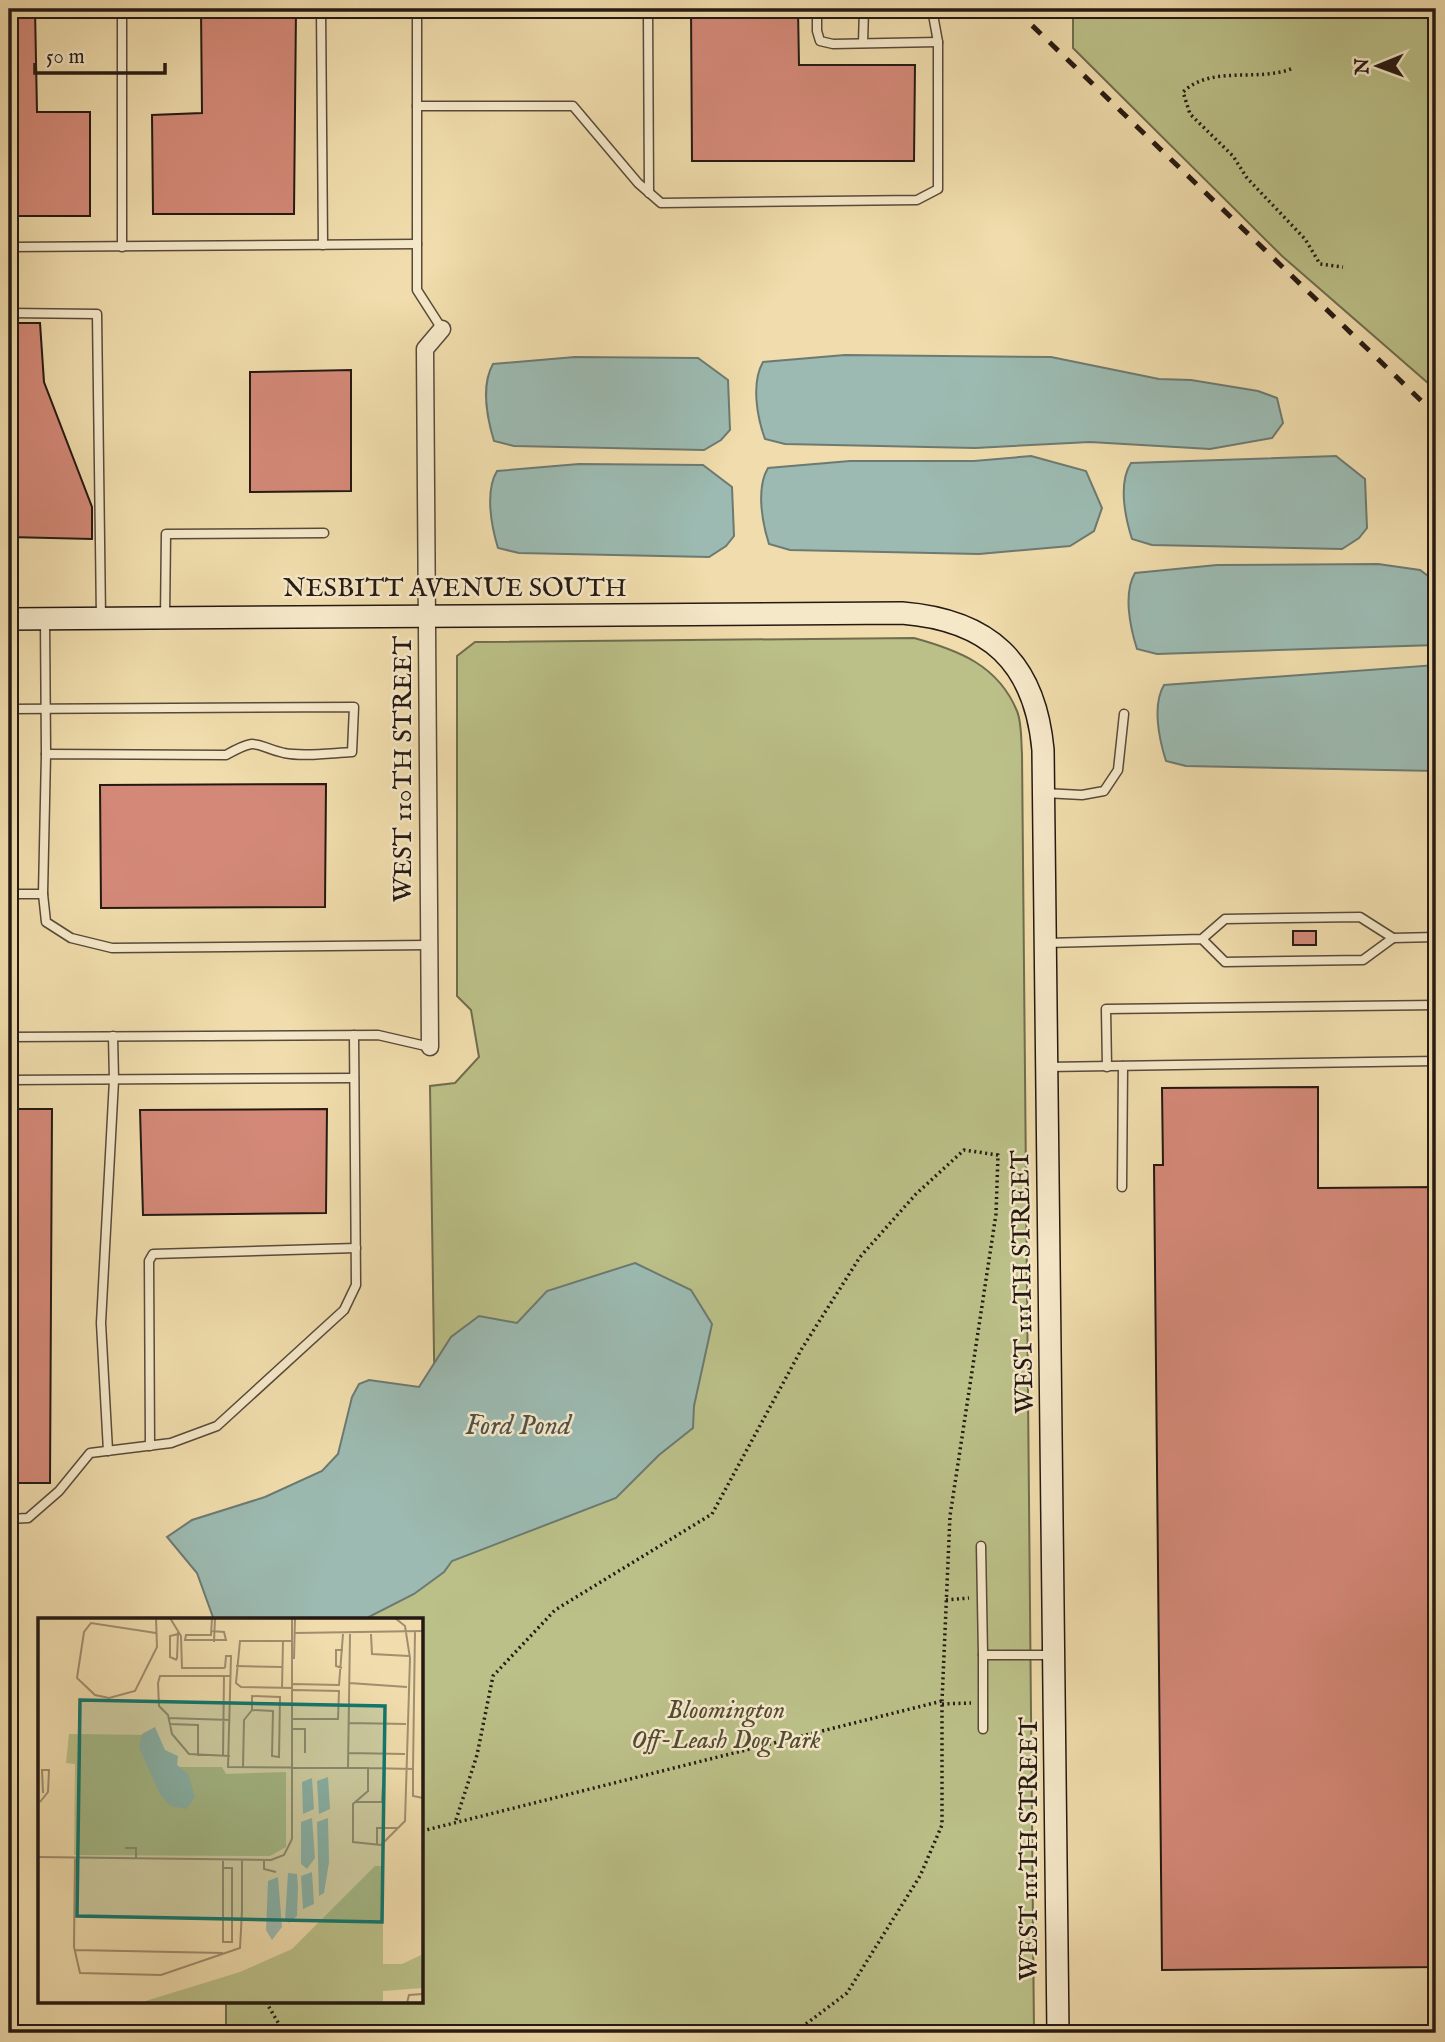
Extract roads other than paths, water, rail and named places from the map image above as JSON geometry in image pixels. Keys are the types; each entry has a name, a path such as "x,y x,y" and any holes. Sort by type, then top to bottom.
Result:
{"street":[{"name":"WEST 110TH STREET","path":"430,1047 425,349 442,329"},
{"name":"NESBITT AVENUE SOUTH","path":"9,619 902,612"},
{"name":"WEST 111TH STREET","path":"902,612 932,615 963,624 991,640 1013,662 1030,688 1040,719 1044,793 1056,1655 1058,2033"}],"lane":[{"path":"122,9 122,247"},
{"path":"321,9 323,245"},
{"path":"417,9 417,290 442,329"},
{"path":"640,9 648,13 649,192"},
{"path":"817,9 820,41 938,41"},
{"path":"863,43 864,9"},
{"path":"416,106 573,106 661,203 917,200 938,189 938,41 932,9"},
{"path":"9,247 417,244"},
{"path":"9,313 97,314 101,618"},
{"path":"165,618 166,534 324,533"},
{"path":"45,618 43,894 46,922 71,938 112,948 429,945"},
{"path":"9,709 354,707 352,752 285,753 263,744 245,744 226,755 46,754"},
{"path":"1044,793 1083,795 1104,791 1118,770 1124,714"},
{"path":"9,894 43,894"},
{"path":"1046,943 1202,939 1225,919 1360,917 1394,937 1436,937"},
{"path":"1202,939 1225,962 1363,960 1394,937"},
{"path":"1107,1066 1106,1009 1436,1005"},
{"path":"9,1519 28,1518 59,1491 90,1453 171,1443 217,1426 344,1310 356,1285 354,1035"},
{"path":"9,1037 378,1035 430,1047"},
{"path":"108,1451 101,1323 114,1080 113,1036"},
{"path":"1047,1067 1436,1061"},
{"path":"1122,1187 1123,1066"},
{"path":"9,1080 354,1078"},
{"path":"150,1446 149,1261 153,1254 356,1248"},
{"path":"981,1546 983,1729"},
{"path":"983,1655 1056,1655"}],"water":[{"path":"845,355 1051,357 1159,379 1191,380 1258,391 1277,398 1283,423 1272,438 1210,449 1090,442 975,448 785,444 765,439 756,390 763,362"},
{"path":"575,357 698,358 728,380 730,430 721,440 704,450 514,446 494,441 487,412 486,392 493,364"},
{"path":"1031,456 1086,471 1102,508 1094,531 1070,546 979,554 790,550 769,544 762,516 761,495 768,468 850,461 974,461"},
{"path":"1336,456 1365,479 1367,528 1359,538 1342,549 1152,545 1132,539 1125,511 1124,490 1131,463"},
{"path":"579,464 703,465 732,487 734,536 726,546 709,557 519,553 498,548 491,519 490,498 497,471"},
{"path":"1378,564 1420,570 1436,582 1436,645 1157,654 1137,649 1130,621 1129,600 1131,581 1135,573 1217,565"},
{"path":"1436,665 1436,771 1186,766 1166,761 1159,733 1158,712 1160,693 1164,685"},
{"name":"Ford Pond","path":"635,1263 691,1290 712,1324 694,1406 693,1428 659,1455 616,1498 452,1561 444,1572 414,1594 367,1618 213,1618 197,1573 167,1537 192,1520 265,1497 322,1471 338,1454 352,1397 359,1384 369,1380 419,1387 451,1337 479,1316 517,1323 547,1291"}],"railway":[{"path":"1015,9 1436,415"}],"park label":[{"name":"Bloomington Off-Leash Dog Park","path":"726,1725"}]}
